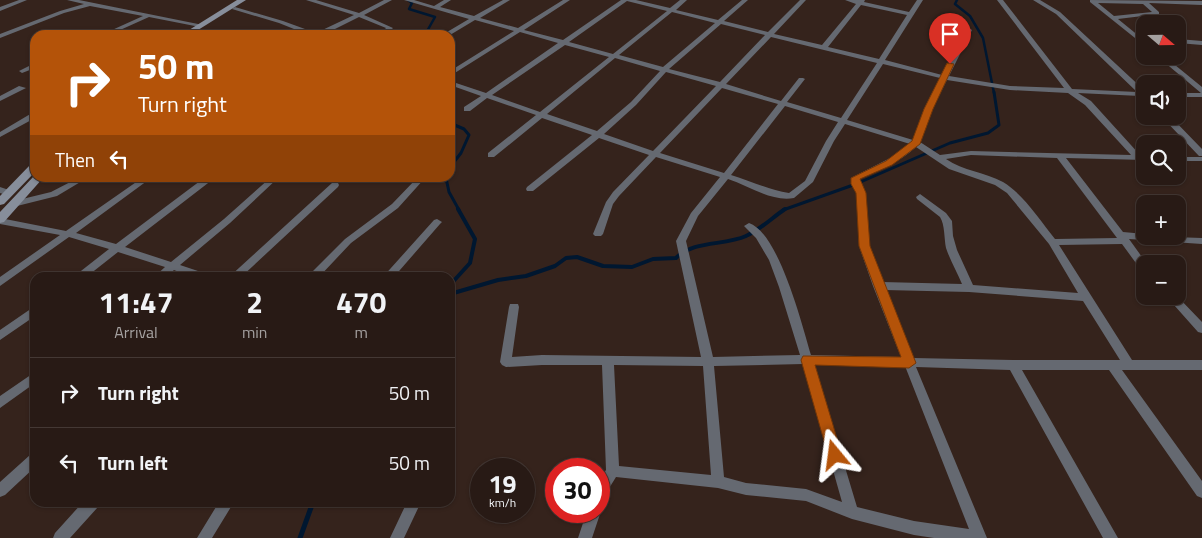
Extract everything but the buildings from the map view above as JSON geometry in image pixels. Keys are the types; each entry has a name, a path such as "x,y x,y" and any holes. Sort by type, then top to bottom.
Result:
{"main road":[{"path":"200,30 242,0"},
{"path":"201,30 250,0"},
{"path":"0,202 5,191 30,170"},
{"path":"0,220 34,182"}],"street":[{"path":"0,9 24,0"},
{"path":"70,0 148,16 196,30"},
{"path":"0,36 98,0"},
{"path":"309,0 347,10 390,28 388,30"},
{"path":"323,4 331,0"},
{"path":"327,30 389,0"},
{"path":"407,0 721,85 783,105 916,142 952,167 998,183 1010,191 1052,242 1130,365"},
{"path":"434,8 448,0"},
{"path":"454,30 507,0"},
{"path":"455,71 567,0"},
{"path":"467,109 625,0"},
{"path":"630,0 944,77 1010,88 1136,94"},
{"path":"491,155 684,0"},
{"path":"530,190 567,158 600,135 654,83 664,70 745,0"},
{"path":"598,234 612,199 803,0"},
{"path":"848,0 861,1 911,14"},
{"path":"455,85 485,97 542,114 654,154 726,175 769,192 791,196 809,182 830,141 883,61 920,0"},
{"path":"1000,0 1070,90 1088,104 1136,152"},
{"path":"1036,0 1058,13 1136,87"},
{"path":"1092,0 1192,1 1202,3"},
{"path":"1092,0 1136,37"},
{"path":"824,47 861,1"},
{"path":"1113,18 1157,14 1144,1"},
{"path":"1192,1 1202,8"},
{"path":"235,9 303,30"},
{"path":"116,30 148,16"},
{"path":"969,30 928,109 916,142 889,163 855,178 861,193 864,246 878,286 980,538"},
{"path":"1186,41 1202,42"},
{"path":"1171,65 1202,91"},
{"path":"22,71 30,67"},
{"path":"718,482 708,362 681,241 685,228 783,105 800,79"},
{"path":"0,99 22,88"},
{"path":"1186,95 1202,95"},
{"path":"0,135 30,118"},
{"path":"1174,125 1202,154"},
{"path":"937,158 965,153 1136,158"},
{"path":"1060,156 1136,257"},
{"path":"1186,159 1202,159"},
{"path":"13,204 54,194 75,182"},
{"path":"0,282 140,182"},
{"path":"85,272 204,182"},
{"path":"164,272 227,221 270,182"},
{"path":"317,272 348,241 395,206 417,182"},
{"path":"240,272 335,185"},
{"path":"920,197 943,215 947,221 948,236 952,250 969,288"},
{"path":"0,220 68,234 190,272"},
{"path":"392,272 437,222"},
{"path":"751,227 767,247 779,274 807,360 852,512"},
{"path":"1052,242 1121,239 1202,241"},
{"path":"1121,239 1132,256 1130,260"},
{"path":"878,286 969,288 1086,297"},
{"path":"1179,305 1202,330"},
{"path":"514,307 506,362 542,360 708,362 807,360 1013,365 1202,365"},
{"path":"0,336 30,314"},
{"path":"608,361 613,471 610,475"},
{"path":"1013,365 1111,538"},
{"path":"1112,365 1202,492"},
{"path":"0,404 30,381"},
{"path":"0,491 30,464"},
{"path":"613,471 718,482 746,489 806,495 852,512 914,528 980,538"},
{"path":"60,538 88,507"},
{"path":"204,538 224,507"},
{"path":"397,538 412,507"},
{"path":"585,538 590,523"}],"waterway":[{"path":"408,0 412,3 409,9 435,17 428,30"},
{"path":"957,0 955,4 970,16 983,38 994,93"},
{"path":"784,210 856,184 950,143 988,133 999,125 994,92"},
{"path":"455,125 464,129 469,135 461,153 455,161"},
{"path":"447,182 449,192 459,210"},
{"path":"455,280 470,263 475,239 458,209"},
{"path":"455,293 498,280 526,276 555,266 566,258 577,257 603,266 632,267 653,259 676,258 691,248 746,236 784,210"},
{"path":"300,538 311,507"}],"route":[{"path":"835,455 807,360 909,363 864,246 861,193 855,178 903,155 916,142 928,109 950,64"}]}
